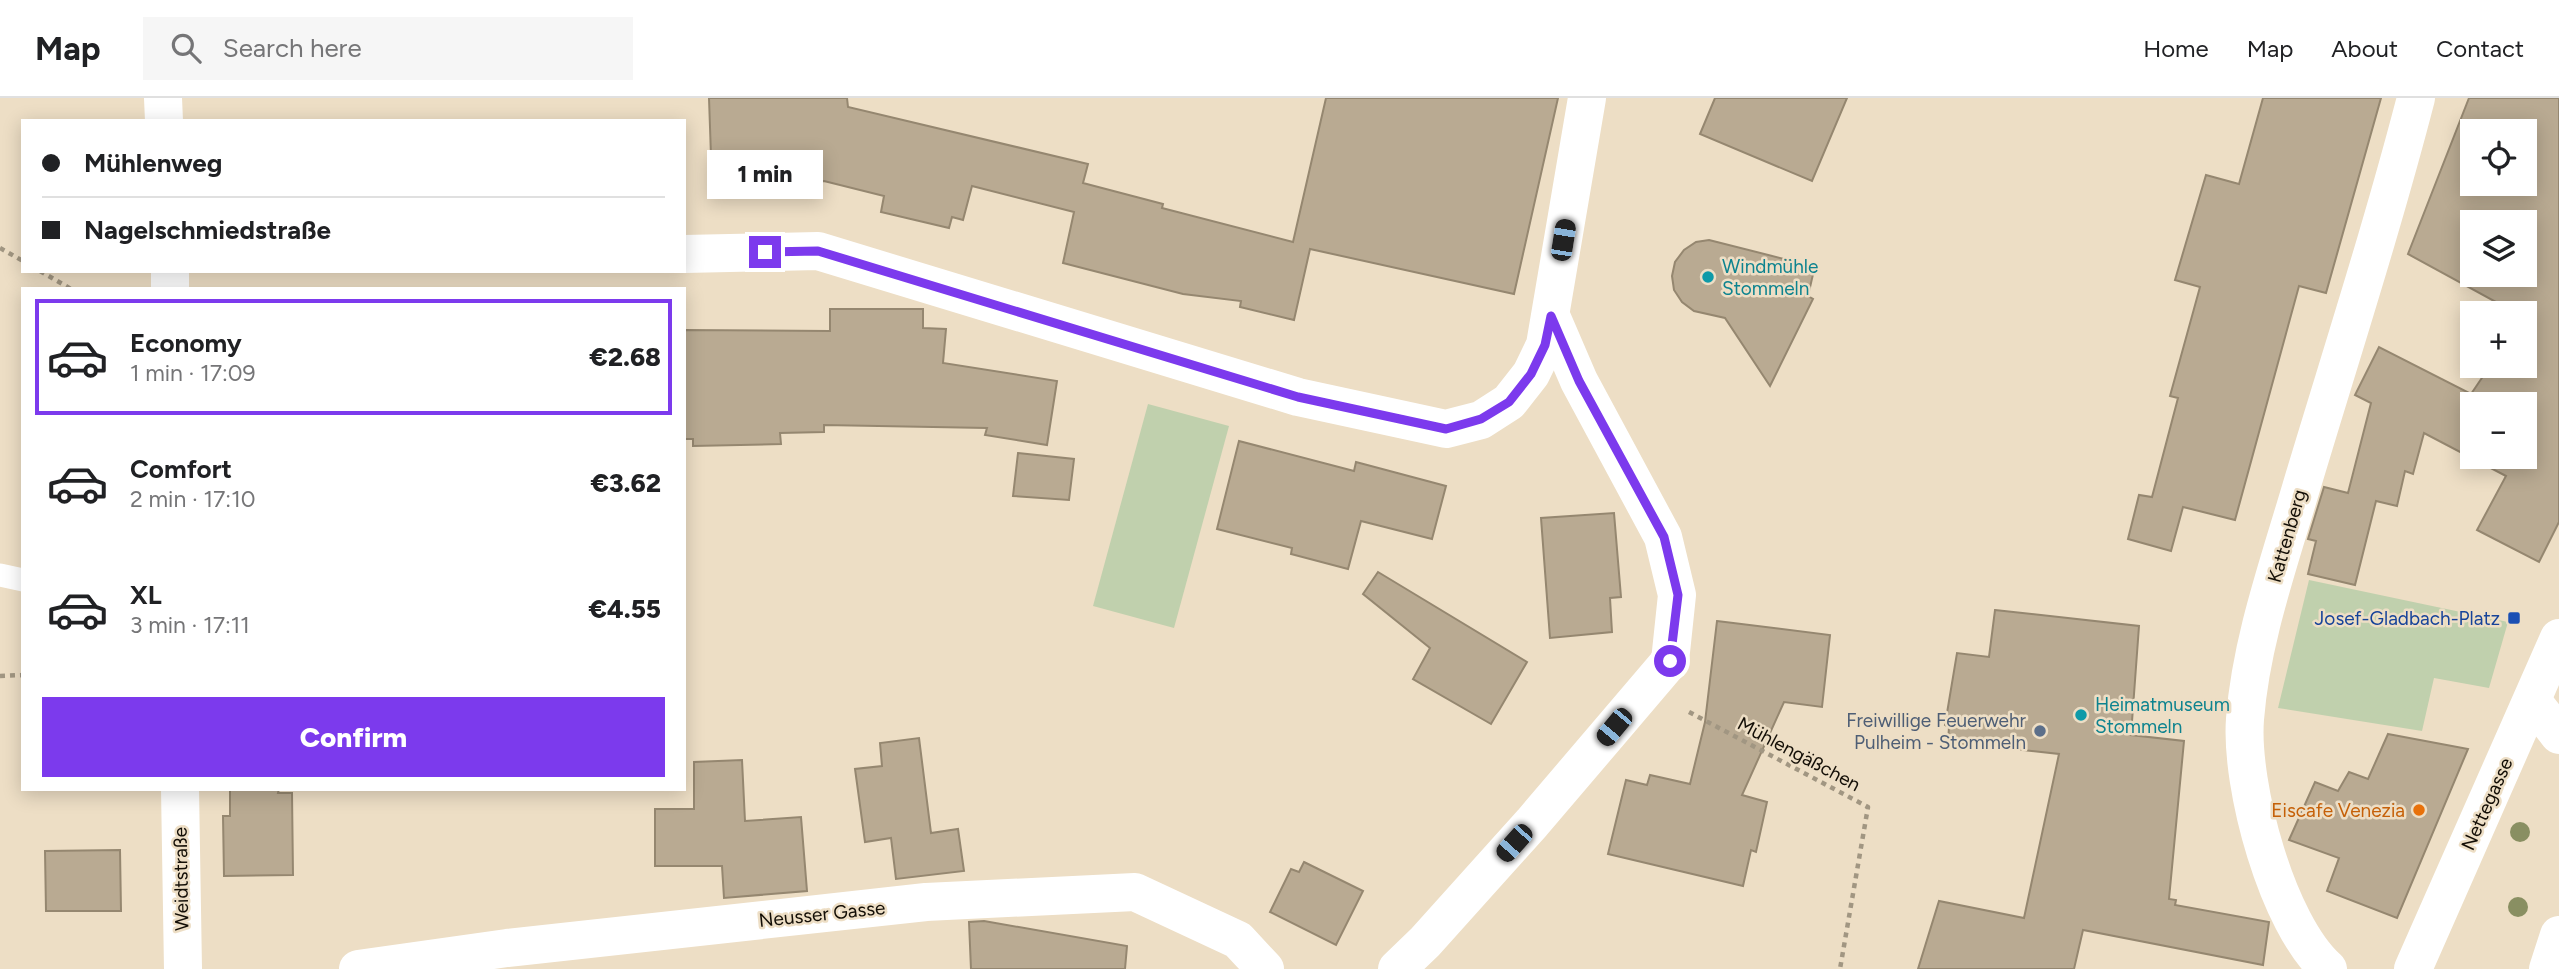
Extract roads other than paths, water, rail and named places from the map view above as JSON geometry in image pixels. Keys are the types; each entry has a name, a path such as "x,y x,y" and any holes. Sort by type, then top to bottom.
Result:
{"street":[{"path":"163,98 164,119"},
{"path":"686,254 818,251 1298,397 1446,429 1481,419 1509,402 1531,374 1545,345 1587,98"},
{"name":"Kattenberg","path":"2328,969 2317,959 2288,914 2271,867 2248,771 2245,720 2270,595 2416,98"},
{"path":"1397,969 1426,942 1532,823 1670,661 1678,595 1664,537 1579,381 1551,316"},
{"name":"Nettegasse","path":"2413,969 2559,638"},
{"path":"2533,702 2559,735"},
{"name":"Weidtstraße","path":"180,791 183,969"},
{"name":"Neusser Gasse","path":"358,969 507,948 926,902 1135,892 1238,940 1265,969"},
{"path":"2549,969 2559,935"}],"lane":[{"path":"0,575 21,580"}],"place":[{"name":"Windmühle Stommeln","path":"1708,277"},
{"name":"Josef-Gladbach-Platz","path":"2514,618"},
{"name":"Heimatmuseum Stommeln","path":"2081,715"},
{"name":"Freiwillige Feuerwehr Pulheim - Stommeln","path":"2040,731"},
{"name":"Eiscafe Venezia","path":"2419,810"}]}
